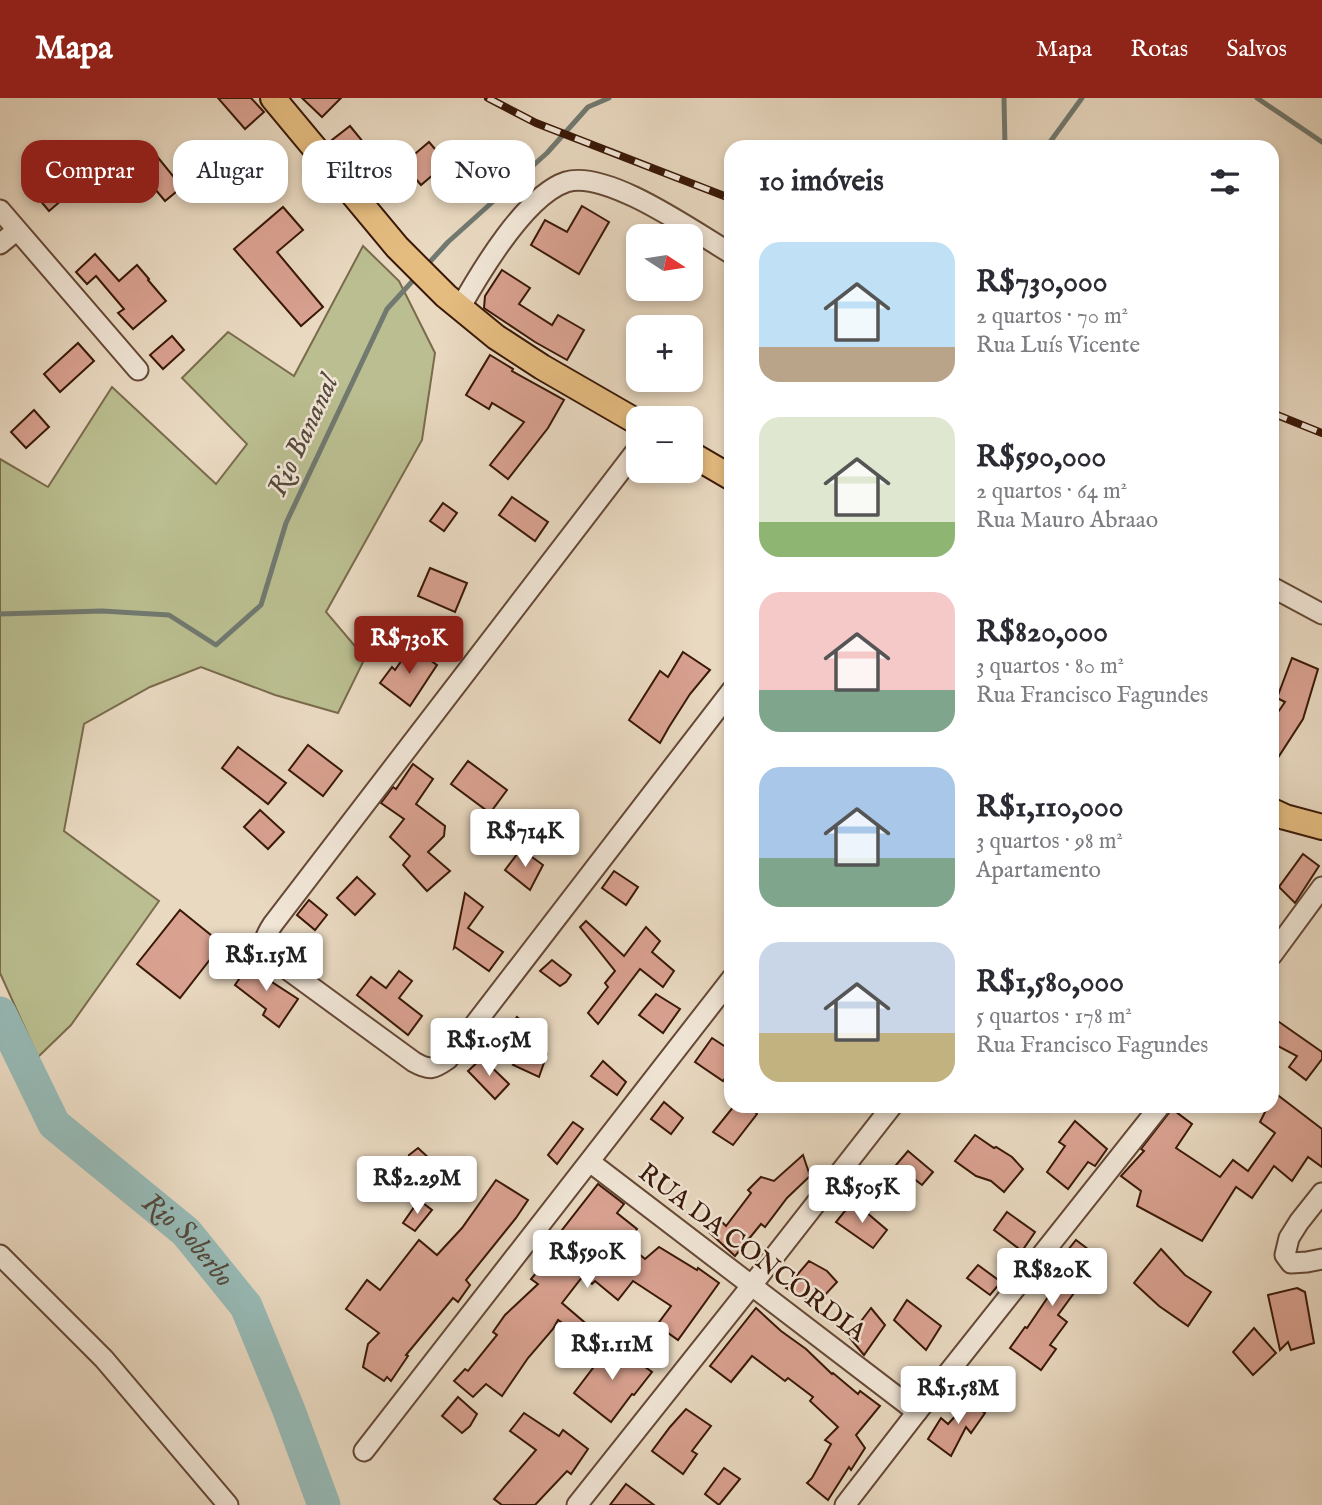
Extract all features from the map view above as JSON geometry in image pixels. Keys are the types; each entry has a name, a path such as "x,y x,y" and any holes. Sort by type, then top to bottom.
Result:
{"main road":[{"path":"273,98 397,247 453,302 496,337 626,415"},
{"path":"703,461 724,473"},
{"path":"1279,814 1322,827"}],"street":[{"path":"453,302 477,278 527,212 547,192 568,181 605,184 640,199 724,249"},
{"path":"0,210 138,370"},
{"path":"0,244 16,231"},
{"path":"626,464 273,924 266,935 265,947 269,956 414,1062 425,1068 437,1068 448,1059 724,700"},
{"path":"1279,591 1322,614"},
{"path":"1279,945 1322,887"},
{"path":"364,1451 724,988"},
{"path":"577,1505 887,1113"},
{"path":"845,1505 1154,1113"},
{"name":"RUA DA CONCORDIA","path":"590,1162 917,1412"},
{"path":"1314,1260 1292,1263 1286,1255 1289,1238 1322,1193"},
{"path":"0,1255 104,1359 228,1505"}],"green space":[{"path":"363,246 399,281 435,353 422,440 326,612 365,658 338,713 275,695 201,667 150,687 84,724 64,831 159,901 71,1025 38,1057 0,973 0,459 48,487 112,387 216,484 247,444 182,378 228,332 294,376"}],"building":[{"path":"218,98 251,98 264,112 245,129"},
{"path":"302,98 341,98 322,117"},
{"path":"350,126 362,140 332,140"},
{"path":"429,142 431,144 431,177 421,185 417,180 417,152"},
{"path":"159,159 173,176 173,194 165,201 159,194"},
{"path":"42,203 58,203 49,211"},
{"path":"582,206 609,222 579,274 531,245 545,220 567,232"},
{"path":"283,207 303,230 277,252 323,307 301,326 234,249"},
{"path":"95,254 119,281 137,265 166,301 133,329 118,313 124,309 96,276 87,284 76,272"},
{"path":"502,270 530,288 519,304 552,325 558,315 584,330 567,360 484,308 485,296"},
{"path":"172,336 184,350 163,369 150,355"},
{"path":"78,343 94,361 60,392 44,374"},
{"path":"490,355 513,369 512,371 564,400 548,428 508,479 490,465 524,422 492,403 489,409 466,395"},
{"path":"34,410 49,427 26,448 11,432"},
{"path":"512,497 548,522 535,541 499,515"},
{"path":"443,503 457,513 444,531 430,521"},
{"path":"430,568 467,583 455,612 418,596"},
{"path":"411,647 437,665 410,706 380,683 392,667 395,670"},
{"path":"683,652 710,670 690,694 660,743 629,720 660,671 668,677"},
{"path":"1292,658 1318,669 1303,719 1279,756 1279,711 1285,702 1279,699"},
{"path":"308,745 342,771 323,796 289,770"},
{"path":"238,747 286,783 268,804 222,768"},
{"path":"468,761 507,790 490,813 451,784"},
{"path":"413,764 433,779 416,804 445,826 444,836 428,852 450,871 427,891 403,865 410,856 390,837 404,819 381,803 393,787 396,789"},
{"path":"260,810 284,832 268,849 244,827"},
{"path":"521,849 543,865 530,890 505,870"},
{"path":"1303,854 1319,866 1295,903 1279,887"},
{"path":"614,871 638,887 626,905 602,888"},
{"path":"357,877 375,894 355,915 337,898"},
{"path":"465,893 483,907 468,928 503,952 489,971 454,948"},
{"path":"309,900 327,915 315,930 297,915"},
{"path":"180,910 222,944 180,998 137,964"},
{"path":"586,921 624,956 646,927 660,941 652,952 674,971 663,987 640,969 598,1024 588,1013 608,987 605,983 615,971 580,927"},
{"path":"252,960 274,977 272,982 298,999 279,1027 263,1015 266,1009 235,985"},
{"path":"552,960 571,975 560,986 540,971"},
{"path":"399,971 412,981 399,998 422,1016 408,1035 357,995 371,977 386,988"},
{"path":"656,994 680,1009 663,1033 639,1015"},
{"path":"517,1017 538,1035 547,1054 539,1077 513,1065 526,1050 504,1032"},
{"path":"1279,1022 1322,1052 1322,1059 1306,1080 1289,1067 1297,1056 1279,1047"},
{"path":"712,1038 724,1046 724,1080 723,1081 695,1062"},
{"path":"482,1058 509,1084 495,1099 468,1071"},
{"path":"603,1061 626,1082 617,1095 591,1076"},
{"path":"1279,1096 1322,1129 1322,1167 1308,1157 1292,1181 1274,1166 1252,1198 1236,1187 1202,1241 1137,1206 1141,1191 1121,1176 1144,1151 1141,1149 1169,1113 1177,1113 1192,1124 1176,1148 1220,1177 1233,1160 1248,1171 1275,1133 1260,1122 1264,1113 1279,1113"},
{"path":"664,1102 683,1118 671,1134 651,1119"},
{"path":"728,1113 757,1114 733,1145 713,1132"},
{"path":"1075,1121 1107,1149 1095,1166 1088,1162 1068,1189 1047,1172 1065,1146 1059,1142"},
{"path":"573,1122 583,1129 557,1164 548,1155"},
{"path":"975,1135 1012,1157 1023,1169 1004,1192 991,1181 976,1176 955,1161"},
{"path":"418,1148 430,1159 400,1195 409,1155"},
{"path":"908,1151 933,1172 922,1185 896,1165"},
{"path":"803,1155 810,1176 787,1198 765,1227 761,1224 735,1256 710,1233 721,1221 726,1226 751,1193 748,1190 761,1177 774,1181"},
{"path":"496,1180 528,1200 466,1280 470,1285 458,1302 453,1298 406,1355 408,1356 391,1381 387,1377 384,1381 363,1367 368,1344 379,1333 346,1309 367,1280 380,1290 419,1240 437,1255 462,1228"},
{"path":"598,1184 624,1204 617,1213 637,1229 626,1243 645,1259 659,1247 719,1283 678,1340 657,1325 671,1306 633,1281 618,1300 595,1281 592,1284 583,1276 562,1303 604,1339 598,1347 558,1320 502,1396 486,1384 473,1397 454,1381 465,1369 468,1371 497,1335 493,1332 505,1315 538,1284 531,1279 554,1252 548,1248"},
{"path":"419,1200 432,1210 415,1231 403,1223"},
{"path":"853,1201 887,1230 873,1248 836,1222"},
{"path":"1007,1212 1035,1232 1022,1251 994,1230"},
{"path":"1076,1240 1093,1253 1074,1277 1082,1282 1058,1315 1067,1322 1050,1345 1056,1349 1041,1370 1010,1348 1054,1288 1044,1280"},
{"path":"1161,1249 1185,1275 1211,1292 1188,1326 1159,1306 1134,1283"},
{"path":"809,1261 827,1271 837,1282 815,1309 806,1299 786,1288"},
{"path":"978,1265 1001,1282 990,1295 967,1278"},
{"path":"1297,1288 1305,1292 1314,1343 1291,1350 1288,1342 1280,1350 1268,1295"},
{"path":"907,1300 941,1326 926,1350 894,1320"},
{"path":"756,1308 832,1374 858,1394 860,1391 880,1406 856,1435 865,1448 828,1500 807,1483 831,1444 825,1440 838,1427 810,1401 813,1397 788,1378 785,1381 752,1356 731,1382 710,1366"},
{"path":"871,1308 885,1325 864,1355 849,1337"},
{"path":"1254,1328 1276,1353 1253,1375 1233,1352"},
{"path":"612,1343 652,1372 611,1422 574,1393"},
{"path":"980,1389 984,1391 976,1407 985,1413 971,1433 966,1427 951,1456 928,1439 941,1418 948,1424"},
{"path":"458,1397 477,1414 462,1433 442,1416"},
{"path":"686,1409 711,1426 692,1451 697,1454 683,1474 652,1451"},
{"path":"524,1413 559,1436 563,1430 588,1449 571,1474 567,1471 535,1505 502,1505 494,1499 536,1450 510,1431"},
{"path":"724,1468 740,1479 719,1505 705,1494"},
{"path":"626,1484 654,1505 610,1505"}],"waterway":[{"name":"Rio Bananal","path":"427,265 448,242 547,153 588,107 609,98"},
{"name":"Rio Bananal","path":"1004,98 1005,140"},
{"name":"Rio Bananal","path":"1051,140 1082,98"},
{"name":"Rio Bananal","path":"1257,98 1322,142"},
{"name":"Rio Bananal","path":"0,614 102,611 169,615 216,645 261,605 286,523 387,309 418,275"},
{"name":"Rio Soberbo","path":"0,1013 54,1124 186,1232 246,1306 324,1505"}],"railway":[{"path":"488,98 536,123 724,196"},
{"path":"1279,416 1322,433"}]}
